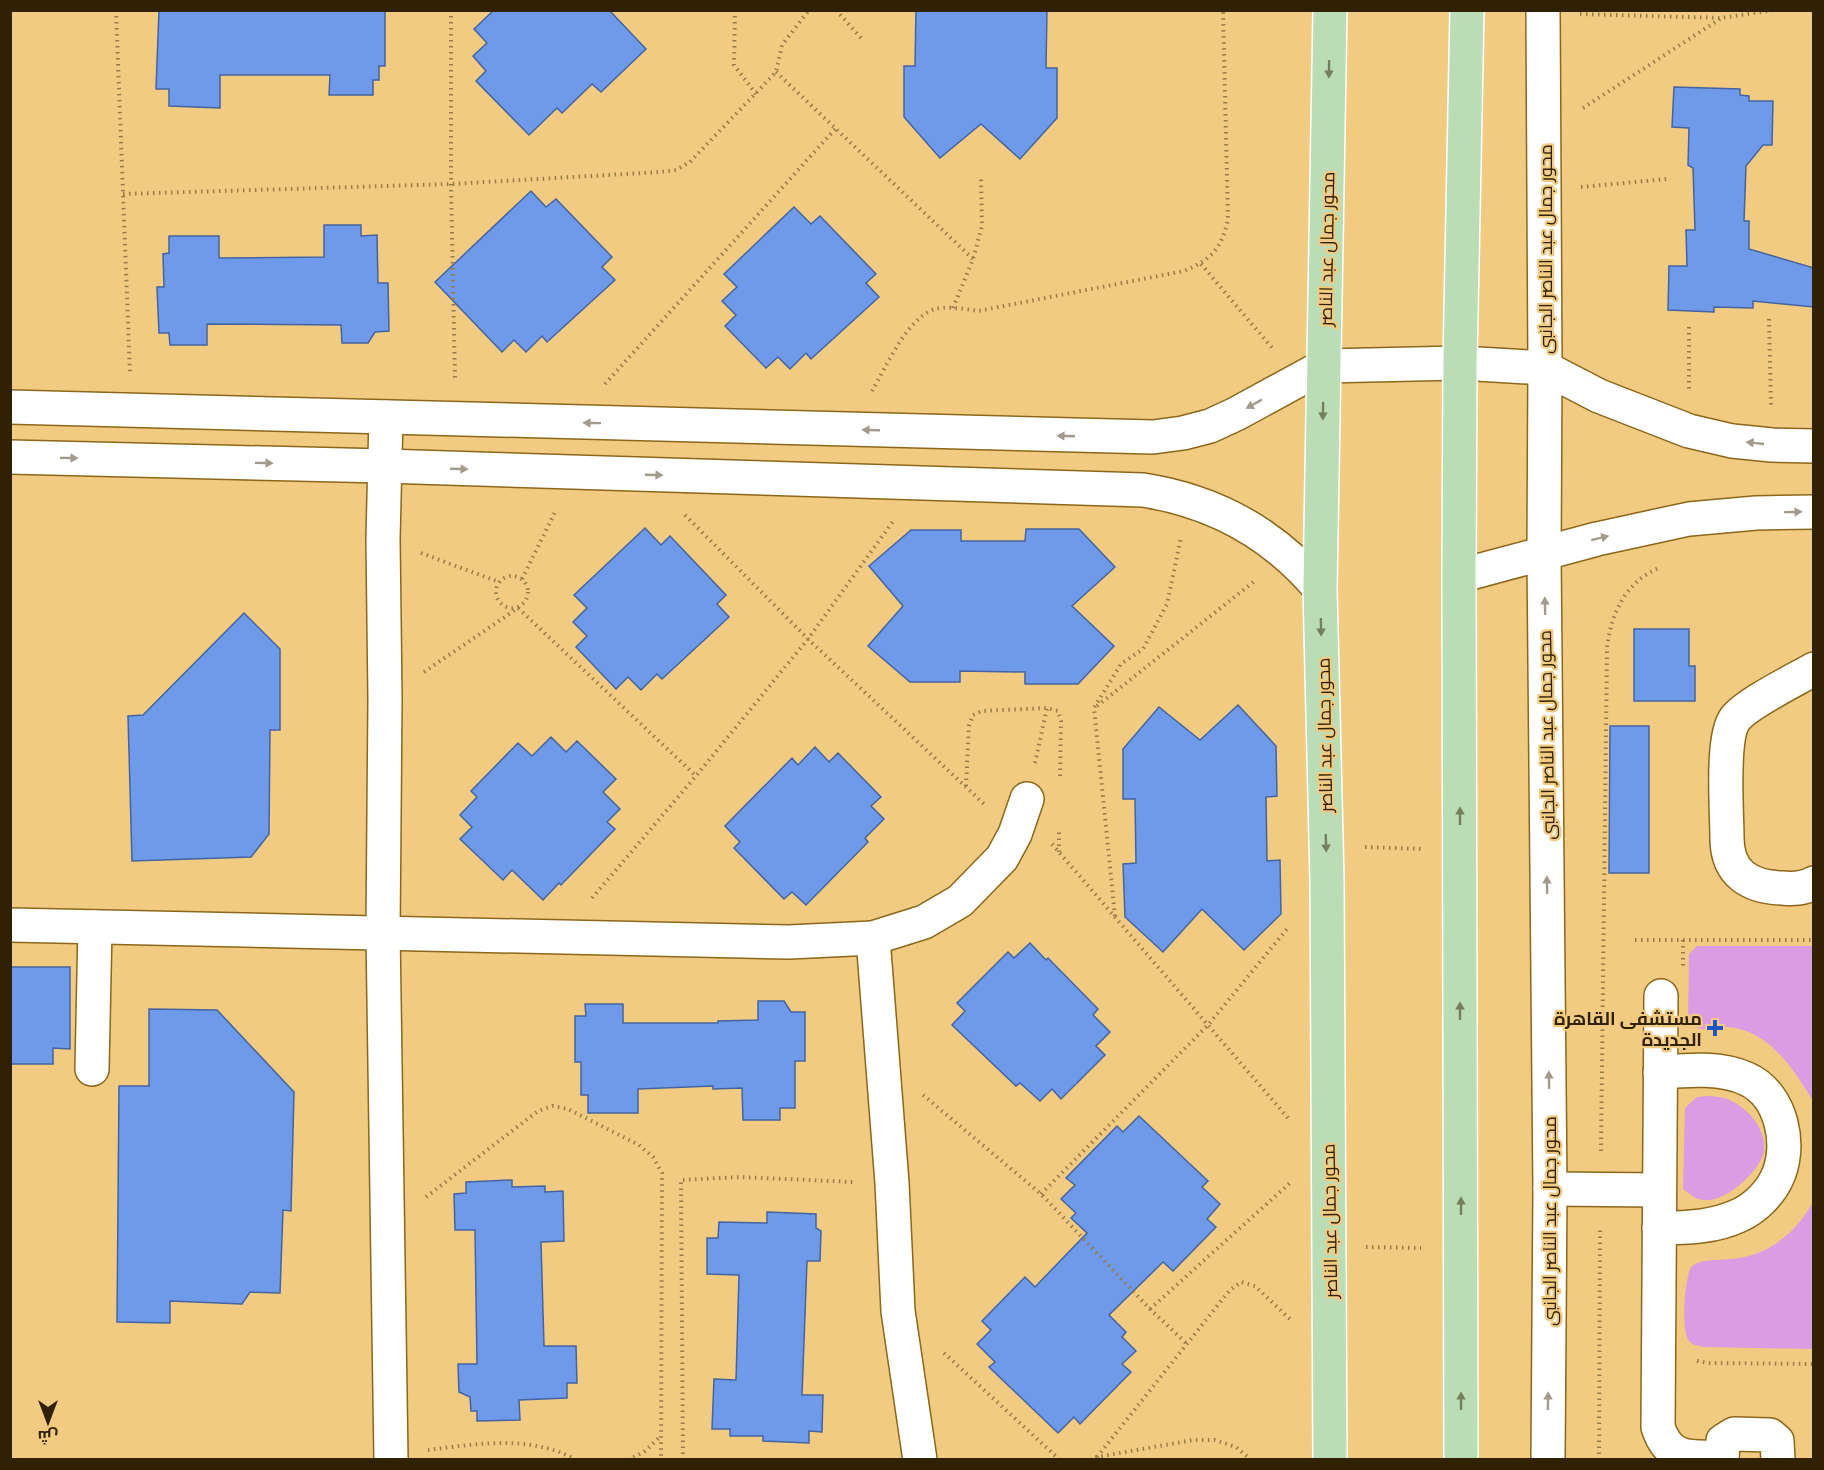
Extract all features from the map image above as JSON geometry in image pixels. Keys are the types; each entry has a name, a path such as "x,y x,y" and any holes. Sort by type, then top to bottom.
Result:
{"main road":[{"name":"محور جمال عبد الناصر","path":"1330,10 1311,373 1320,589 1326,845 1330,1460"},
{"path":"1461,1460 1459,576 1460,363 1467,10"}],"street":[{"name":"محور جمال عبد الناصر الجانبى","path":"1543,12 1544,554 1550,1189 1548,1460"},
{"path":"10,407 1153,437 1210,426 1311,373 1460,363 1545,368 1599,396 1689,431 1732,441 1814,446"},
{"path":"386,417 383,539 385,699 382,932 391,1457"},
{"path":"10,457 384,466 1143,490 1189,500 1239,520 1288,555 1320,589"},
{"path":"1459,576 1597,539 1689,519 1756,513 1814,512"},
{"path":"1814,669 1740,713 1730,728 1727,848 1739,873 1756,885 1799,889 1814,883"},
{"path":"10,925 789,942 873,938 924,922 960,901 1002,858 1022,814"},
{"path":"92,1069 95,927"},
{"path":"873,938 884,1062 898,1311 920,1460"},
{"path":"1661,996 1658,1427 1667,1446 1684,1456 1722,1458 1722,1445 1730,1435 1766,1434 1777,1441 1778,1460"},
{"path":"1659,1228 1702,1226 1742,1215 1769,1191 1777,1179 1783,1155 1779,1117 1773,1101 1761,1088 1747,1079 1713,1071 1660,1072"},
{"path":"1550,1189 1659,1190"}],"path":[{"path":"116,10 132,410"},
{"path":"451,10 455,419"},
{"path":"735,10 734,65 756,94"},
{"path":"123,194 451,184 676,170 690,162 776,72 782,45 809,10"},
{"path":"836,10 861,38"},
{"path":"849,430 912,324 938,308 978,311 1184,271 1200,264 1214,253 1224,237 1228,220 1224,10"},
{"path":"1543,12 1721,18 1774,10"},
{"path":"1544,133 1721,18"},
{"path":"776,72 973,259"},
{"path":"570,423 836,128"},
{"path":"953,308 973,259 982,226 981,179"},
{"path":"1545,191 1668,179"},
{"path":"1200,264 1311,373"},
{"path":"1769,319 1772,445"},
{"path":"1689,327 1689,431"},
{"path":"522,579 574,472"},
{"path":"645,474 808,639 966,787 1022,814 1059,852 1290,1120"},
{"path":"558,938 696,776 808,639 921,483"},
{"path":"1115,917 1094,708 1121,664 1143,649 1167,604 1189,500"},
{"path":"383,539 498,582"},
{"path":"1094,708 1288,555"},
{"path":"1599,1460 1607,648 1610,625 1619,603 1633,585 1652,571 1668,564"},
{"path":"385,699 518,608 525,602 528,594 527,586 522,579 514,576 505,577 498,582 495,590 496,599 502,606 518,608 696,776"},
{"path":"966,787 969,726 973,715 982,711 1047,708 1058,711 1061,721 1060,781"},
{"path":"1022,814 1047,708"},
{"path":"1059,817 1059,852"},
{"path":"1326,845 1460,851"},
{"path":"1041,1194 1208,1025 1290,926"},
{"path":"1635,940 1814,940"},
{"path":"884,1062 1041,1194 1186,1344"},
{"path":"387,1228 538,1111 553,1106 568,1109 639,1145 653,1157 662,1173 661,1460"},
{"path":"1150,1309 1320,1155 1329,1143"},
{"path":"683,1460 681,1180 740,1177 892,1183"},
{"path":"1330,1247 1461,1248"},
{"path":"1097,1456 1229,1290 1241,1282 1255,1286 1330,1358"},
{"path":"941,1350 1060,1460"},
{"path":"1692,1360 1709,1363 1814,1364"},
{"path":"628,1460 644,1452 661,1436"},
{"path":"1090,1460 1097,1456 1193,1440 1215,1440 1236,1447 1251,1460"},
{"path":"391,1457 486,1443 525,1443 563,1452 576,1460"}],"shaded area":[{"path":"1697,946 1813,946 1813,1101 1789,1065 1769,1044 1757,1036 1729,1027 1706,1029 1693,1026 1688,1017 1689,954"},
{"path":"1707,1096 1730,1100 1743,1108 1759,1128 1764,1151 1757,1167 1734,1190 1716,1199 1701,1200 1683,1189 1685,1108 1697,1097"},
{"path":"1813,1202 1812,1349 1704,1347 1691,1343 1686,1333 1684,1314 1687,1281 1691,1267 1705,1261 1744,1257 1769,1248 1798,1224"}],"building":[{"path":"159,10 385,10 385,66 379,66 379,80 373,80 373,95 329,95 330,75 220,75 220,108 169,106 169,89 156,89"},
{"path":"494,10 609,10 646,49 601,92 592,84 562,113 557,108 529,135 476,81 486,71 473,56 487,43 474,29"},
{"path":"916,10 1047,10 1046,68 1057,68 1057,118 1020,159 981,124 940,158 904,117 904,66 915,66"},
{"path":"1674,87 1740,89 1740,95 1749,96 1749,101 1773,101 1772,145 1763,145 1746,166 1744,221 1749,221 1749,249 1814,268 1814,307 1753,301 1753,308 1714,307 1714,312 1668,310 1669,266 1687,266 1686,230 1695,230 1693,168 1688,165 1689,128 1672,127"},
{"path":"531,191 546,207 556,199 612,257 602,267 615,280 547,342 542,336 526,352 514,340 502,352 435,282"},
{"path":"794,207 811,224 820,216 876,274 866,283 879,297 811,359 806,353 790,369 778,357 766,368 725,326 736,315 722,301 737,287 724,274"},
{"path":"324,225 361,225 361,236 377,235 378,283 388,283 389,331 375,332 368,343 342,343 341,325 207,324 207,345 170,345 169,333 159,333 157,287 164,287 163,254 169,253 169,236 219,236 219,258 324,257"},
{"path":"645,528 661,545 670,536 726,595 717,604 729,617 662,679 657,674 641,690 628,677 616,689 576,647 587,636 573,622 587,608 574,595"},
{"path":"1026,529 1079,529 1115,567 1072,606 1114,646 1078,684 1025,684 1025,672 960,671 960,682 910,682 868,646 903,606 869,566 911,530 961,530 961,541 1025,541"},
{"path":"244,613 280,649 280,730 270,730 269,834 251,857 132,861 128,716 143,715"},
{"path":"1634,629 1689,629 1689,666 1695,666 1695,701 1634,701"},
{"path":"1238,705 1276,746 1277,796 1266,797 1267,861 1280,860 1281,914 1244,950 1202,909 1163,952 1125,917 1123,864 1136,863 1135,799 1123,799 1123,749 1159,707 1200,740"},
{"path":"1610,726 1649,726 1649,873 1609,873"},
{"path":"551,737 566,752 577,741 616,779 603,792 620,809 607,822 615,829 561,885 559,883 543,900 512,870 503,880 460,839 472,827 460,815 477,797 471,791 518,743 532,756"},
{"path":"815,747 829,762 838,753 881,797 871,806 884,819 865,838 868,842 806,905 792,892 784,899 734,848 740,842 725,826 792,758 798,765"},
{"path":"1030,943 1098,1009 1093,1015 1110,1032 1096,1046 1105,1055 1061,1099 1052,1089 1040,1101 1020,1083 1016,1086 952,1025 965,1011 957,1003 1008,952 1014,958"},
{"path":"10,967 70,967 70,1049 53,1048 53,1064 10,1064"},
{"path":"758,1001 784,1001 791,1012 805,1012 805,1061 795,1061 795,1108 780,1108 780,1120 743,1120 742,1088 713,1089 713,1086 638,1089 638,1113 588,1113 588,1095 581,1095 581,1062 575,1062 575,1016 586,1016 585,1004 623,1004 623,1023 718,1023 718,1021 758,1020"},
{"path":"149,1009 217,1010 294,1092 291,1211 283,1210 280,1293 250,1292 242,1304 170,1301 170,1323 117,1322 119,1086 149,1086"},
{"path":"1139,1116 1208,1181 1202,1187 1220,1204 1207,1219 1216,1227 1173,1271 1163,1262 1109,1315 1126,1332 1122,1337 1136,1351 1122,1364 1131,1372 1080,1424 1074,1417 1058,1433 989,1367 995,1362 977,1344 991,1330 982,1321 1025,1277 1035,1287 1087,1233 1071,1218 1076,1213 1061,1199 1075,1185 1066,1178 1117,1126 1123,1132"},
{"path":"512,1180 512,1187 545,1186 545,1192 563,1191 564,1241 541,1242 544,1346 576,1346 577,1383 567,1383 567,1398 519,1400 520,1420 477,1421 477,1411 471,1411 470,1397 459,1392 458,1364 477,1364 475,1230 455,1230 454,1194 466,1193 466,1182"},
{"path":"767,1212 816,1214 816,1228 821,1231 820,1261 807,1261 802,1395 823,1395 822,1432 809,1431 809,1443 763,1441 763,1436 730,1436 730,1429 712,1429 714,1379 736,1380 739,1275 707,1274 707,1238 718,1238 719,1222 767,1223"}],"place":[{"name":"مستشفى القاهرة الجديدة","path":"1715,1028"}]}
